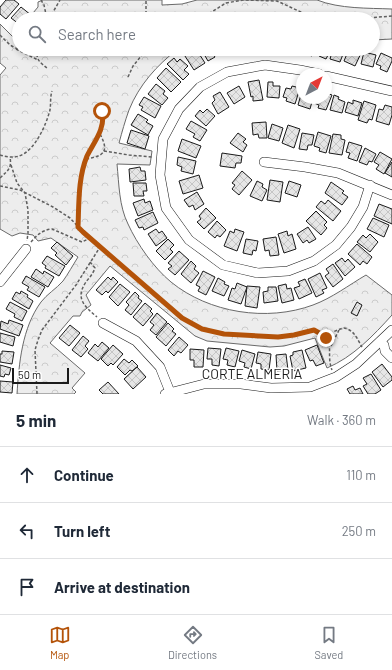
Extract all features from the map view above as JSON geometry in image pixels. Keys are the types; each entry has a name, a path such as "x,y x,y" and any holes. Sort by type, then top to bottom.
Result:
{"street":[{"path":"296,69 265,65 227,72 200,87 179,109 163,139 160,175 166,208 189,240 223,265 258,273 288,272 314,261 336,245 363,207 370,186"},
{"path":"332,77 392,91"},
{"path":"264,162 338,173 392,195"},
{"path":"0,282 26,249"},
{"path":"103,323 136,341 160,367 167,393"},
{"name":"CORTE ALMERIA","path":"167,393 204,384 241,384 271,388 310,387 336,377 356,364 367,353 386,345 392,330"},
{"path":"386,345 385,351 392,358"}],"path":[{"path":"41,0 46,12"},
{"path":"52,12 60,0"},
{"path":"146,0 146,12"},
{"path":"212,12 232,1 269,0 277,1 301,12"},
{"path":"380,17 392,16"},
{"path":"0,35 12,46"},
{"path":"30,56 38,60 48,69"},
{"path":"37,56 38,60"},
{"path":"128,77 132,68 141,56"},
{"path":"0,155 10,157 20,156 27,151 39,137 50,111 52,91"},
{"path":"78,227 82,175 86,159 99,134 104,120 101,102"},
{"path":"86,159 98,156 106,148 99,134"},
{"path":"104,151 129,156 162,158"},
{"path":"10,157 17,183 25,193 28,210 26,249"},
{"path":"0,178 11,165"},
{"path":"0,186 20,190 53,207 70,218 100,247 182,318 202,329 224,334 278,337 314,330 329,341 331,366 336,377"},
{"path":"26,249 35,237 44,230 48,229 52,229 82,242 90,238"},
{"path":"37,394 35,350 42,330 76,285 100,247"},
{"path":"90,262 95,268 94,272 82,288 81,296 86,308 103,323"},
{"path":"324,336 346,328 353,333 367,353"},
{"path":"330,346 340,330"}],"green space":[{"path":"43,0 162,0 162,5 182,4 197,0 317,0 345,7 392,9 392,39 380,40 380,12 34,12 38,7 38,2"},
{"path":"0,24 12,36 12,56 170,56 149,76 138,92 129,110 119,143 152,151 150,165 117,164 121,202 125,217 136,240 158,270 186,293 203,301 239,312 258,313 277,313 313,305 334,295 366,275 392,295 392,315 354,352 327,368 315,338 284,346 270,347 207,341 195,336 110,266 86,295 91,305 82,312 80,316 73,316 50,343 85,373 72,388 76,392 74,394 17,394 20,358 30,323 41,302 63,281 78,257 51,238 38,241 33,235 20,233 12,236 0,229 0,75 6,68 0,63"}],"building":[{"path":"6,0 14,0 19,4 6,19 0,14 0,7"},
{"path":"21,7 27,12 16,12"},
{"path":"381,53 392,58 387,72 380,69 381,66 376,64"},
{"path":"185,56 200,56 205,63 194,70"},
{"path":"205,56 214,56 215,57 208,61"},
{"path":"319,56 328,56 326,59"},
{"path":"331,56 342,56 340,62 330,59"},
{"path":"346,56 360,56 355,66 344,61"},
{"path":"363,56 376,56 373,67 361,64"},
{"path":"174,58 177,62 180,59 188,66 184,70 189,74 183,80 167,64"},
{"path":"166,68 181,82 171,92 157,78"},
{"path":"259,80 263,100 253,101 253,96 251,97 248,82"},
{"path":"268,82 273,82 273,86 280,86 279,98 267,97"},
{"path":"156,84 165,91 163,94 168,98 162,105 148,94"},
{"path":"239,86 245,97 234,104 227,93"},
{"path":"292,86 296,87 295,104 286,101 287,98 283,97 286,88 291,89"},
{"path":"220,92 229,107 218,114 212,103 215,100 213,96"},
{"path":"334,95 339,97 338,99 345,102 342,113 330,110"},
{"path":"144,97 161,106 155,118 141,110 143,107 139,105"},
{"path":"353,100 362,103 358,116 345,112 348,102 353,104"},
{"path":"364,101 376,105 372,120 369,119 367,123 358,120"},
{"path":"298,104 311,104 310,109"},
{"path":"316,104 328,104 326,110 318,108 319,105"},
{"path":"385,105 392,107 392,115 389,125 376,121 379,109 383,110"},
{"path":"207,109 215,116 206,126 195,116 200,110 203,113"},
{"path":"138,114 148,120 146,122 153,126 148,135 131,125"},
{"path":"191,121 207,130 200,141 193,137 195,134 186,129"},
{"path":"266,122 267,138 259,138 258,134 253,135 252,123"},
{"path":"272,124 283,128 279,141 268,138"},
{"path":"288,125 300,129 294,148 282,143"},
{"path":"131,130 149,136 145,149 127,143"},
{"path":"318,132 331,136 326,153 319,151 320,148 314,146"},
{"path":"238,133 246,139 243,142 247,145 243,152 230,143"},
{"path":"302,133 314,135 312,145 308,145 307,150 299,149"},
{"path":"333,134 341,135 341,139 345,140 342,155 329,153"},
{"path":"182,139 201,146 196,158 178,151"},
{"path":"349,142 362,146 357,161 348,158 350,153 346,152"},
{"path":"365,148 376,154 372,162 369,161 367,165 359,162"},
{"path":"380,152 392,159 384,174 376,169 379,165 374,162"},
{"path":"222,153 242,156 241,163 236,163 235,168 220,166"},
{"path":"178,157 196,161 193,174 181,171 182,167 177,165"},
{"path":"392,162 392,177 385,173"},
{"path":"140,167 141,171 145,171 146,180 130,182 129,169"},
{"path":"242,171 252,180 239,195 232,189 235,185 232,183"},
{"path":"199,175 203,188 183,194 179,181"},
{"path":"270,180 283,182 280,202 267,200"},
{"path":"257,181 263,184 262,187 267,190 262,201 250,196"},
{"path":"289,181 301,185 297,197 285,193"},
{"path":"331,182 344,191 342,193 348,197 342,205 325,193"},
{"path":"133,183 146,183 147,191 143,191 144,196 134,196"},
{"path":"197,192 204,204 195,210 193,205 189,207 184,200"},
{"path":"144,199 145,203 150,201 153,210 138,216 133,203"},
{"path":"328,200 341,211 333,221 316,207 321,201 325,204"},
{"path":"379,204 392,209 392,224 374,216"},
{"path":"206,208 216,218 204,229 197,222 201,219 199,216"},
{"path":"316,211 327,222 324,225 327,228 321,235 306,221"},
{"path":"153,212 158,223 144,230 143,227 139,228 135,220"},
{"path":"373,218 389,225 384,237 367,229"},
{"path":"217,221 226,230 220,237 217,235 215,238 208,232"},
{"path":"308,227 316,239 309,243 307,240 303,243 297,234"},
{"path":"156,229 159,233 162,231 167,238 156,246 148,234"},
{"path":"235,229 244,232 237,251 224,246 230,231 234,233"},
{"path":"287,231 288,236 292,234 296,249 284,253 278,234"},
{"path":"370,234 378,242 370,252 357,242 363,235 366,238"},
{"path":"276,237 279,255 270,256 269,250 265,251 263,239"},
{"path":"168,239 174,245 170,249 173,252 165,260 156,251"},
{"path":"246,239 258,241 256,251 253,250 252,255 243,253"},
{"path":"57,242 73,256 66,265 55,255 57,253 51,248"},
{"path":"357,244 372,257 367,264 363,261 360,265 348,254"},
{"path":"179,251 189,260 175,275 168,269 172,266 168,263"},
{"path":"47,256 65,266 59,276 45,268 46,266 42,263"},
{"path":"342,258 345,262 348,259 355,267 345,276 335,263"},
{"path":"191,261 196,266 194,269 199,273 191,283 181,274"},
{"path":"333,264 343,279 333,287 325,276 329,273 326,269"},
{"path":"36,269 43,274 44,271 54,277 48,287 31,277"},
{"path":"203,271 215,277 206,295 198,291 200,287 196,285"},
{"path":"320,273 327,288 322,290 324,293 316,297 308,279"},
{"path":"26,276 45,287 39,297 27,290 29,287 22,283"},
{"path":"108,277 111,280 113,277 118,282 108,293 106,291 102,295 96,290"},
{"path":"218,278 225,282 224,284 229,286 224,296 212,291"},
{"path":"305,279 312,293 299,299 294,288 300,286 298,282"},
{"path":"237,283 247,287 241,304 228,300 232,288 235,289"},
{"path":"120,284 130,292 118,306 109,297"},
{"path":"286,284 287,289 291,288 294,300 282,303 278,286"},
{"path":"247,286 260,287 257,308 245,306"},
{"path":"268,287 276,287 278,301 264,303 263,292 268,291"},
{"path":"21,291 28,295 27,297 33,301 29,309 12,299 16,292 20,294"},
{"path":"135,292 139,296 138,298 142,301 131,315 125,310 129,305 126,302"},
{"path":"10,302 27,311 22,321 14,317 15,314 6,309"},
{"path":"357,302 362,305 357,316 351,313"},
{"path":"145,303 152,309 150,311 153,314 143,326 133,317"},
{"path":"157,313 167,322 156,335 150,330 154,325 150,322"},
{"path":"9,320 23,325 19,336 0,329 1,321 8,324"},
{"path":"168,323 174,329 172,331 176,334 166,346 156,337"},
{"path":"70,325 80,333 69,346 59,338"},
{"path":"0,333 15,337 13,346 0,342"},
{"path":"83,336 89,341 85,346 88,349 81,357 72,350"},
{"path":"179,337 188,345 181,353 178,351 174,356 168,350"},
{"path":"102,342 109,348 98,361 88,353 95,344 98,347"},
{"path":"113,345 123,354 113,365 111,363 108,366 101,359"},
{"path":"317,345 324,363 316,366 313,360 310,361 305,350"},
{"path":"208,348 221,349 219,366 212,365 212,359 207,359"},
{"path":"226,348 239,351 235,367 227,365 228,360 223,359"},
{"path":"190,349 204,350 203,367 194,367 194,360 190,360"},
{"path":"242,350 255,354 251,369 244,367 245,363 239,361"},
{"path":"302,350 306,368 293,371 290,356 293,355 293,352"},
{"path":"2,351 14,352 12,364 0,362 0,354 2,354"},
{"path":"258,352 271,354 269,370 261,369 261,364 256,363"},
{"path":"286,354 288,370 277,371 276,355"},
{"path":"124,359 129,363 132,360 138,366 132,371 130,370 125,375 117,367"},
{"path":"382,364 392,377 392,380 383,387 372,372"},
{"path":"0,365 11,368 9,375 5,374 4,377 0,376"},
{"path":"137,367 146,377 133,389 124,379"},
{"path":"371,374 381,390 375,394 368,394 363,386 367,384 363,378"},
{"path":"0,381 13,382 12,393 0,392"},
{"path":"108,382 119,394 103,394 99,390"},
{"path":"353,386 355,390 360,388 363,394 350,394 347,389"}],"route":[{"path":"102,111 104,120 101,131 86,159 82,175 79,194 78,227 182,318 193,325 202,329 224,334 278,337 314,330 326,338"}]}
